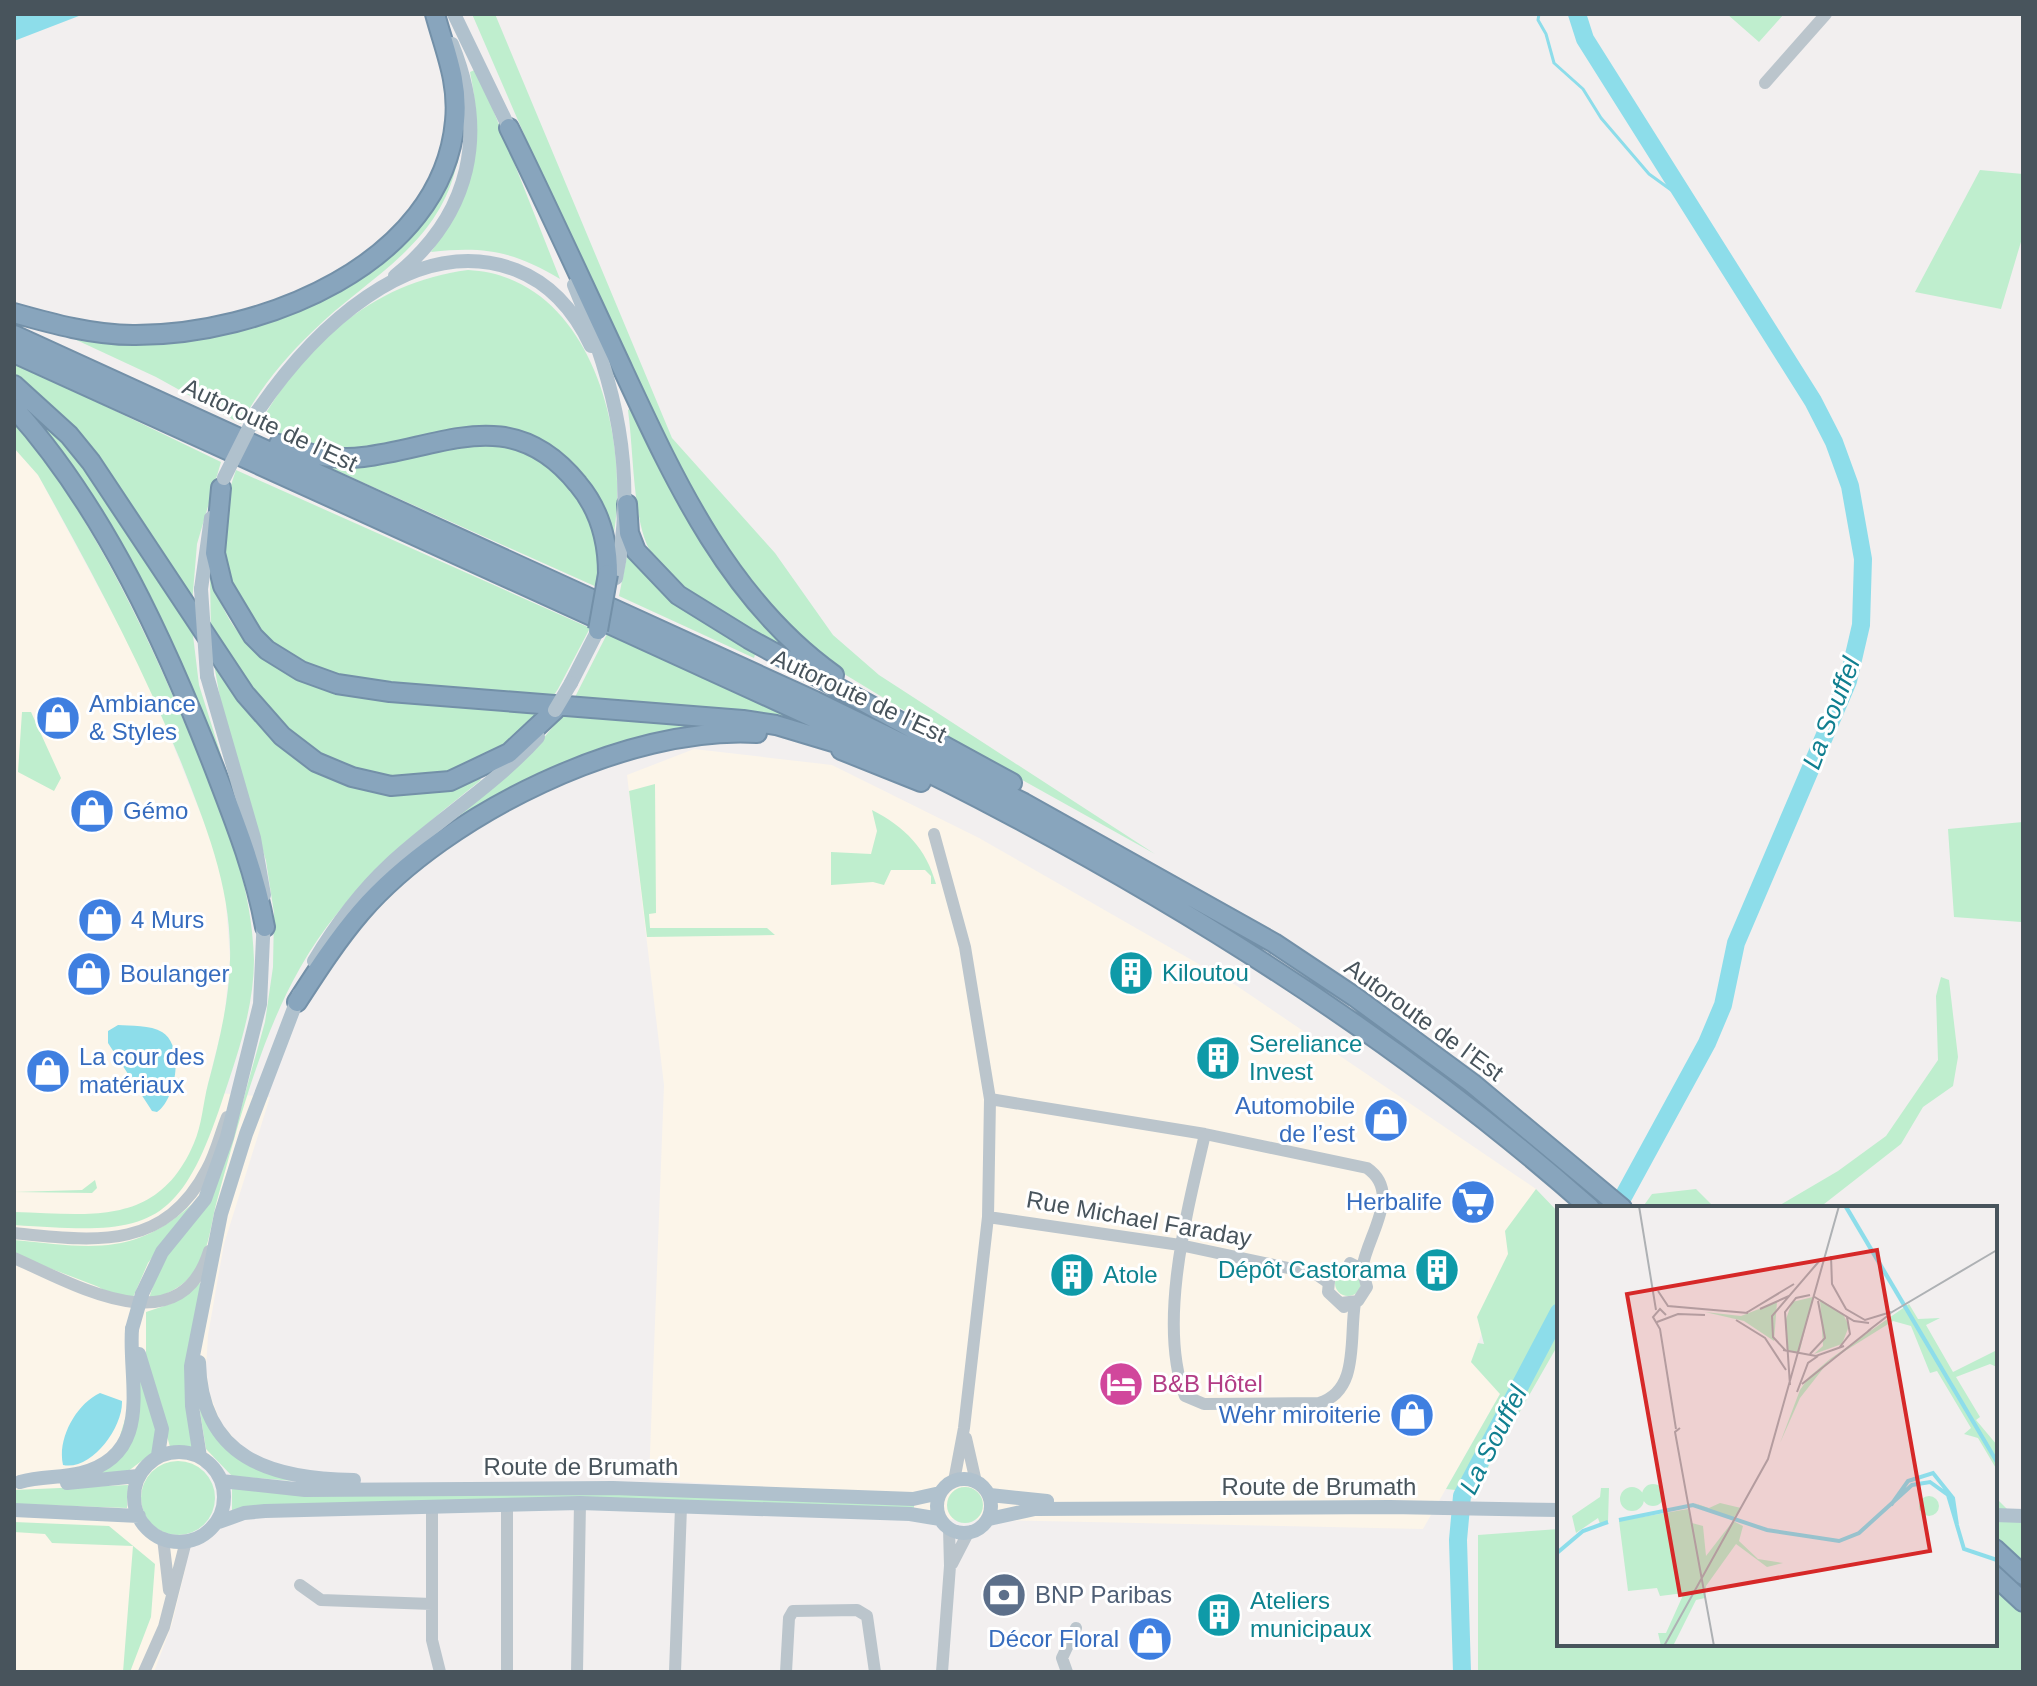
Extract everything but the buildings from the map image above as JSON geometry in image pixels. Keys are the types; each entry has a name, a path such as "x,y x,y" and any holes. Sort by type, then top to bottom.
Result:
{"highway":[{"path":"14,313 103,333 169,334 205,329 275,312 354,270 404,229 425,203 449,155 455,122 456,88 437,14"},
{"path":"509,128 657,444 718,550 762,611 803,651 919,733"},
{"name":"Autoroute de l’Est","path":"14,335 815,701 970,776 1274,943 1472,1083 1620,1206"},
{"name":"Autoroute de l’Est","path":"14,353 809,716 932,775 1072,850 1246,951 1335,1011 1460,1102 1585,1204"},
{"path":"14,385 69,435 91,462 255,706 282,736 316,762 370,783 429,785 450,781 493,764 536,732 555,710"},
{"path":"14,408 72,483 161,646 204,741 253,870 265,927"},
{"path":"253,443 275,443 340,458 383,454 467,435 498,437 530,446 569,472 595,508 605,536 612,576 598,630"},
{"path":"222,483 215,553 231,603 267,650 310,675 337,684 390,692 701,716 776,725 856,749 1003,822 1072,850"},
{"path":"627,504 629,533 636,551 678,595 749,639 1044,801 1274,943"},
{"path":"297,1002 362,911 422,856 539,785 617,753 702,733 768,733 855,755 928,784"},
{"path":"1997,1551 2023,1575"},
{"path":"1997,1578 2023,1602"}],"main road":[{"path":"17,1482 41,1476 79,1474 101,1464 118,1450 130,1430 135,1413 134,1329 143,1291 162,1252 205,1199 227,1137 260,1004 265,927 261,868 207,676 201,589 208,533 222,483 257,412 311,344 400,273 438,230 457,198 470,154 470,106 437,14"},
{"path":"454,14 509,128 612,385 627,504 612,576"},
{"path":"372,295 404,277 454,262 502,265 537,280 552,291 577,320 598,363 618,426"},
{"path":"555,710 598,630"},
{"path":"134,1329 142,1368 163,1435 158,1455 138,1476 135,1503 139,1516 163,1538 186,1541 199,1538 219,1522 224,1494 221,1481 200,1457 192,1406 191,1366 221,1214 256,1108 297,1002 315,960 354,903 388,866 515,761 536,732"},
{"path":"211,1270 199,1355 201,1379 211,1416 232,1448 266,1469 287,1474 341,1480 461,1482 477,1488"},
{"path":"158,1455 172,1452 200,1457"},
{"path":"17,1482 80,1483 138,1476"},
{"name":"Route de Brumath","path":"221,1481 305,1490 700,1490 913,1499 940,1493"},
{"path":"954,1481 976,1482 990,1495 989,1519 982,1528 968,1533 944,1524 940,1493 954,1481"},
{"name":"Route de Brumath","path":"990,1495 1175,1509"},
{"name":"Route de Brumath","path":"219,1522 265,1511 580,1503 684,1507 697,1511 867,1521 876,1514 910,1514 944,1524"},
{"name":"Route de Brumath","path":"989,1519 1035,1509 1557,1510"},
{"path":"14,1510 139,1516"},
{"path":"1998,1515 2023,1516"}],"street":[{"path":"1765,83 1826,14"},
{"path":"934,834 965,947 990,1099 988,1217 964,1428 954,1481"},
{"path":"14,1233 106,1240 130,1236 158,1223 191,1194 208,1167 235,1096"},
{"path":"990,1099 1205,1134 1367,1168 1378,1176 1385,1196 1365,1253 1362,1269 1367,1287 1348,1303"},
{"path":"1205,1134 1180,1245 1177,1342 1180,1384 1185,1396 1193,1403 1319,1403 1331,1400 1347,1382 1352,1319 1348,1303"},
{"path":"14,1258 111,1300 147,1304 177,1293 197,1275 221,1214"},
{"name":"Rue Michael Faraday","path":"988,1217 1180,1245 1324,1275"},
{"path":"1348,1303 1331,1298 1324,1275 1339,1264 1350,1263 1365,1253"},
{"path":"1350,1263 1362,1269"},
{"path":"964,1428 976,1482"},
{"path":"577,1672 580,1503"},
{"path":"507,1504 507,1672"},
{"path":"432,1507 433,1649 440,1672"},
{"path":"675,1672 684,1507"},
{"path":"942,1672 950,1566 944,1524"},
{"path":"950,1566 968,1533"},
{"path":"163,1538 168,1564 168,1611"},
{"path":"144,1672 160,1641 186,1541"},
{"path":"300,1585 321,1600 432,1604"},
{"path":"786,1672 789,1618 793,1611 857,1610 867,1616 875,1672"},
{"path":"1067,1672 1062,1658 1076,1628"}],"shaded area":[{"path":"14,448 38,475 143,670 214,847 225,892 230,959 224,1019 206,1092 270,1097 224,1244 208,1335 206,1369 210,1394 221,1423 234,1438 200,1468 176,1462 157,1468 147,1479 171,1535 176,1536 186,1566 172,1624 154,1672 14,1672"},
{"path":"694,749 832,765 979,838 1237,986 1536,1189 1471,1362 1500,1394 1423,1529 940,1519 814,1490 649,1480 664,1085 627,775"}],"green space":[{"path":"472,14 495,14 672,438 775,553 833,635 879,675 1155,854 981,757 831,666 807,646 754,588 688,488 562,222"},
{"path":"1727,14 1784,14 1759,42"},
{"path":"477,69 560,279 527,262 498,253 467,250 431,252 458,209 473,167 476,123 470,72"},
{"path":"458,144 460,152 455,171 445,198 431,222 396,261 332,313 292,353 264,387 241,424 156,377 42,324 104,337 267,321 415,224"},
{"path":"1980,170 2023,174 2023,235 2001,309 1915,292"},
{"path":"468,270 510,279 544,299 572,329 592,366 607,407 615,450 617,493 614,533 526,439 424,448 355,450 288,441 256,430 295,372 342,324 370,304 400,289 432,277"},
{"path":"14,362 221,462 197,544 192,604 71,426 14,377"},
{"path":"18,397 50,425 88,472 192,627 199,685 243,825 75,475 41,426 16,399"},
{"path":"633,407 796,654 732,620 687,591 654,556 644,537 638,508 628,410"},
{"path":"14,418 91,532 133,610 202,762 233,844 248,901 254,960 248,1014 206,1145 189,1178 171,1201 151,1216 126,1225 59,1228 14,1225 14,1212 69,1214 119,1210 141,1203 161,1190 179,1170 199,1129 223,1022 230,960 227,908 208,834 149,688 58,510 38,475 14,448"},
{"path":"483,440 533,453 576,488 601,540 599,588 326,466 327,462"},
{"path":"236,470 590,628 552,698 424,690 355,681 327,675 287,655 250,618 229,576 223,541 224,524"},
{"path":"627,556 756,651 754,658 619,596"},
{"path":"210,578 238,632 265,658 298,678 336,691 420,705 541,712 513,740 475,765 414,782 350,774 288,738 211,633"},
{"path":"607,634 798,722 574,699"},
{"path":"213,659 237,697 265,730 407,794 442,791 479,777 481,780 381,865 337,913 300,968 274,1021 252,1080 202,1259 190,1277 180,1285 148,1301 163,1257 193,1223 241,1108 265,1022 273,967 274,913 266,861 223,714"},
{"path":"22,712 31,712 61,778 54,791 18,772"},
{"path":"563,715 714,725 657,736 440,836 438,831 530,754"},
{"path":"655,784 656,913 649,914 650,928 767,928 775,935 647,937 629,791"},
{"path":"872,810 913,840 932,871 936,884 931,884 931,876 925,870 891,870 884,885 873,882 831,885 831,852 871,854 877,831"},
{"path":"2023,822 2021,922 1954,917 1948,829"},
{"path":"1941,977 1949,980 1958,1057 1953,1086 1923,1107 1901,1144 1822,1206 1778,1206 1838,1171 1886,1136 1938,1060 1936,996"},
{"path":"95,1180 97,1188 92,1193 14,1192 82,1190"},
{"path":"1536,1189 1557,1211 1557,1347 1474,1492 1446,1489 1500,1394 1471,1362 1478,1343 1484,1344 1477,1317 1508,1254 1505,1231"},
{"path":"1696,1189 1713,1206 1643,1206 1652,1194"},
{"path":"192,1204 148,1263 131,1302 14,1254 14,1240 87,1246 129,1241 150,1233"},
{"path":"1348,1270 1357,1274 1361,1283 1357,1292 1348,1296 1339,1292 1335,1283 1339,1274"},
{"path":"199,1283 204,1285 193,1448 170,1447 146,1358 146,1312 173,1303"},
{"path":"139,1373 158,1432 156,1450 127,1472 88,1475 113,1459"},
{"path":"197,1393 229,1443 250,1465 283,1478 306,1482 232,1476 206,1449"},
{"path":"178,1461 199,1467 209,1477 215,1498 209,1519 199,1529 178,1535 157,1529 147,1519 141,1498 147,1477 157,1467"},
{"path":"128,1485 127,1508 14,1504 14,1490"},
{"path":"965,1487 978,1492 983,1505 978,1518 965,1523 952,1518 947,1505 952,1492"},
{"path":"232,1489 595,1493 914,1503 914,1510 642,1500 232,1511"},
{"path":"1997,1499 2023,1525 2023,1672 1478,1672 1478,1535 1557,1529 1557,1646 1997,1646"},
{"path":"14,1522 109,1526 155,1564 151,1617 130,1672 123,1672 133,1546 52,1543 45,1534 14,1532"}],"water":[{"path":"14,14 84,14 14,41"},
{"path":"118,1025 146,1027 162,1032 174,1049 173,1085 164,1105 157,1112 152,1111 108,1043 108,1031"},
{"path":"100,1393 122,1401 121,1412 111,1435 94,1455 74,1465 63,1465 63,1444 70,1423 83,1405"}],"waterway":[{"path":"1539,14 1538,20 1546,34 1554,63 1583,89 1601,118 1649,174 1685,200"},
{"name":"La Souffel","path":"1577,14 1585,39 1813,401 1834,442 1850,486 1863,559 1861,625 1848,681 1736,943 1723,1005 1707,1043 1618,1206"},
{"name":"La Souffel","path":"1462,1672 1458,1540 1462,1496 1557,1316"}],"place":[{"name":"Ambiance & Styles","path":"58,718"},
{"name":"Gémo","path":"92,811"},
{"name":"4 Murs","path":"100,920"},
{"name":"Kiloutou","path":"1131,973"},
{"name":"Boulanger","path":"89,974"},
{"name":"Sereliance Invest","path":"1218,1058"},
{"name":"La cour des matériaux","path":"48,1071"},
{"name":"Automobile de l’est","path":"1386,1120"},
{"name":"Herbalife","path":"1473,1202"},
{"name":"Dépôt Castorama","path":"1437,1270"},
{"name":"Atole","path":"1072,1275"},
{"name":"B&B Hôtel","path":"1121,1384"},
{"name":"Wehr miroiterie","path":"1412,1415"},
{"name":"BNP Paribas","path":"1004,1595"},
{"name":"Ateliers municipaux","path":"1219,1615"},
{"name":"Décor Floral","path":"1150,1639"}]}
